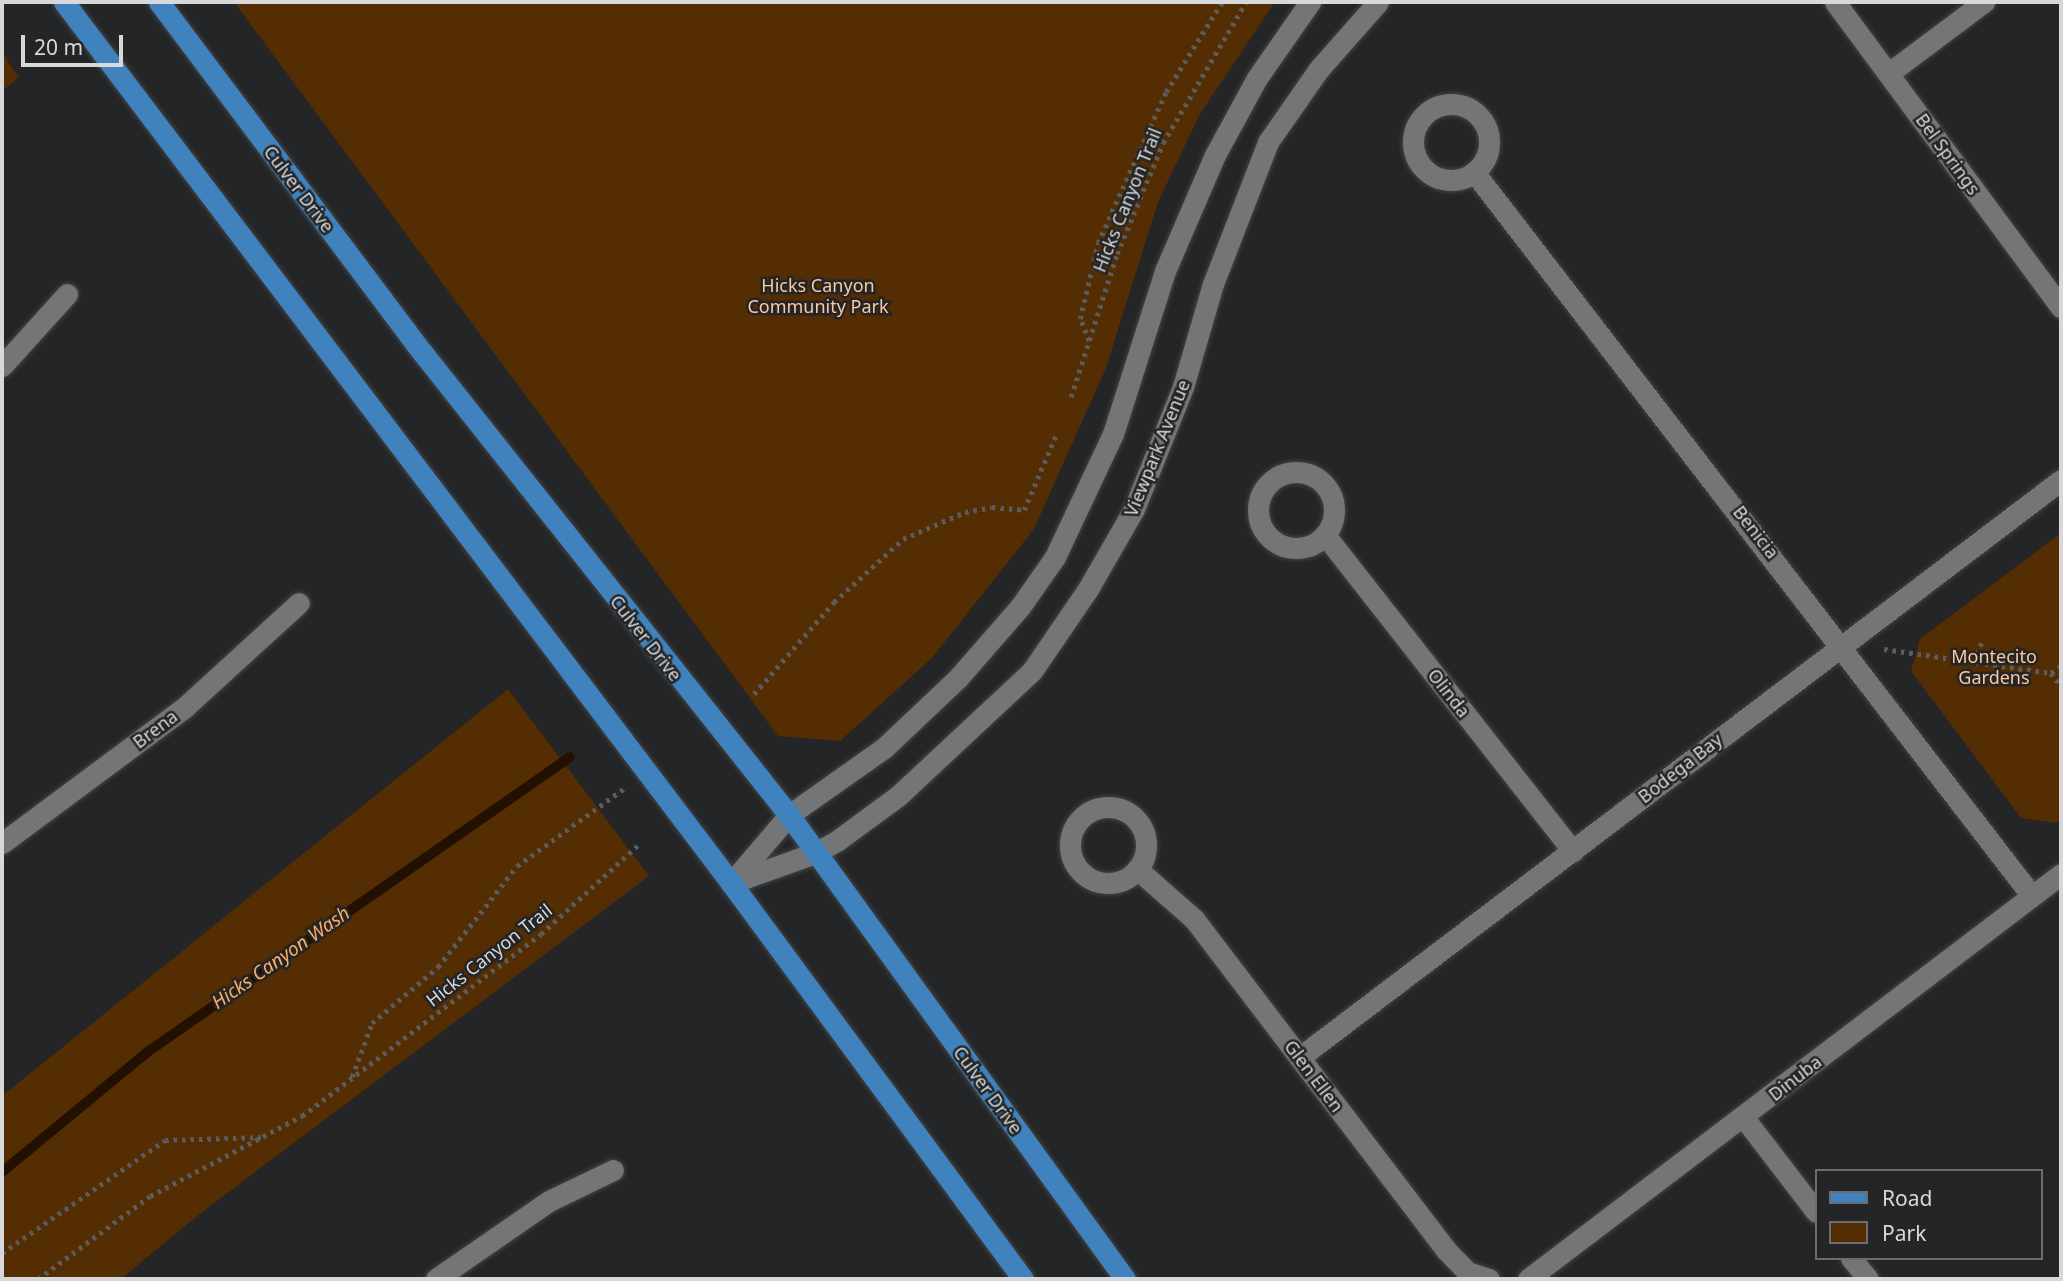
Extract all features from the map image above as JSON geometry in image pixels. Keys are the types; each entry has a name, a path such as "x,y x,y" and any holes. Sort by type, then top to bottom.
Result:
{"main road":[{"path":"64,2 731,883 1023,1279"},
{"name":"Culver Drive","path":"159,2 422,352 789,815 1125,1279"}],"street":[{"path":"731,883 789,815 884,748 957,678 1020,607 1055,557 1113,434 1165,271 1215,155 1257,78 1310,2"},
{"name":"Viewpark Avenue","path":"731,883 815,853 898,796 974,728 1032,671 1067,622 1134,509 1183,387 1213,284 1269,142 1319,69 1378,2"},
{"name":"Bel Springs","path":"1835,2 2061,307"},
{"path":"1889,74 1984,2"},
{"name":"Benicia","path":"1474,172 1842,643 2032,896"},
{"path":"2,366 67,294"},
{"name":"Bodega Bay","path":"1300,1057 1842,643 2061,480"},
{"name":"Olinda","path":"1325,535 1573,850"},
{"name":"Brena","path":"2,844 185,707 299,603"},
{"name":"Glen Ellen","path":"1137,869 1194,919 1446,1250 1467,1272 1489,1279"},
{"name":"Dinuba","path":"1528,1279 1744,1118 2061,874"},
{"path":"1744,1118 1814,1209"},
{"path":"436,1279 549,1202 613,1170"},
{"path":"1854,1260 1868,1279"}],"path":[{"name":"Hicks Canyon Trail","path":"1090,343 1080,319 1098,243 1166,92 1222,2"},
{"name":"Hicks Canyon Trail","path":"1071,397 1117,254 1163,143 1246,2"},
{"path":"754,694 834,602 903,539 965,512 992,507 1024,510 1056,435"},
{"path":"1974,662 1983,639"},
{"path":"1842,643 2051,673 2061,666"},
{"path":"2051,673 2061,686"},
{"name":"Hicks Canyon Trail","path":"351,1080 372,1023 438,967 517,866 647,772"},
{"name":"Hicks Canyon Trail","path":"38,1279 150,1196 194,1169 266,1137 351,1080 541,933 638,845"},
{"path":"2,1254 165,1140 266,1137"}],"green space":[{"name":"Hicks Canyon Community Park","path":"234,2 1275,2 1201,112 1158,202 1106,368 1034,529 932,658 840,741 778,736"},
{"path":"2,53 19,77 2,91"},
{"name":"Montecito Gardens","path":"2061,533 2061,819 2057,823 2021,818 1911,671 1920,639"},
{"path":"508,689 649,876 197,1216 121,1279 2,1279 2,1096"}],"waterway":[{"name":"Hicks Canyon Wash","path":"2,1172 149,1051 570,757"}]}
